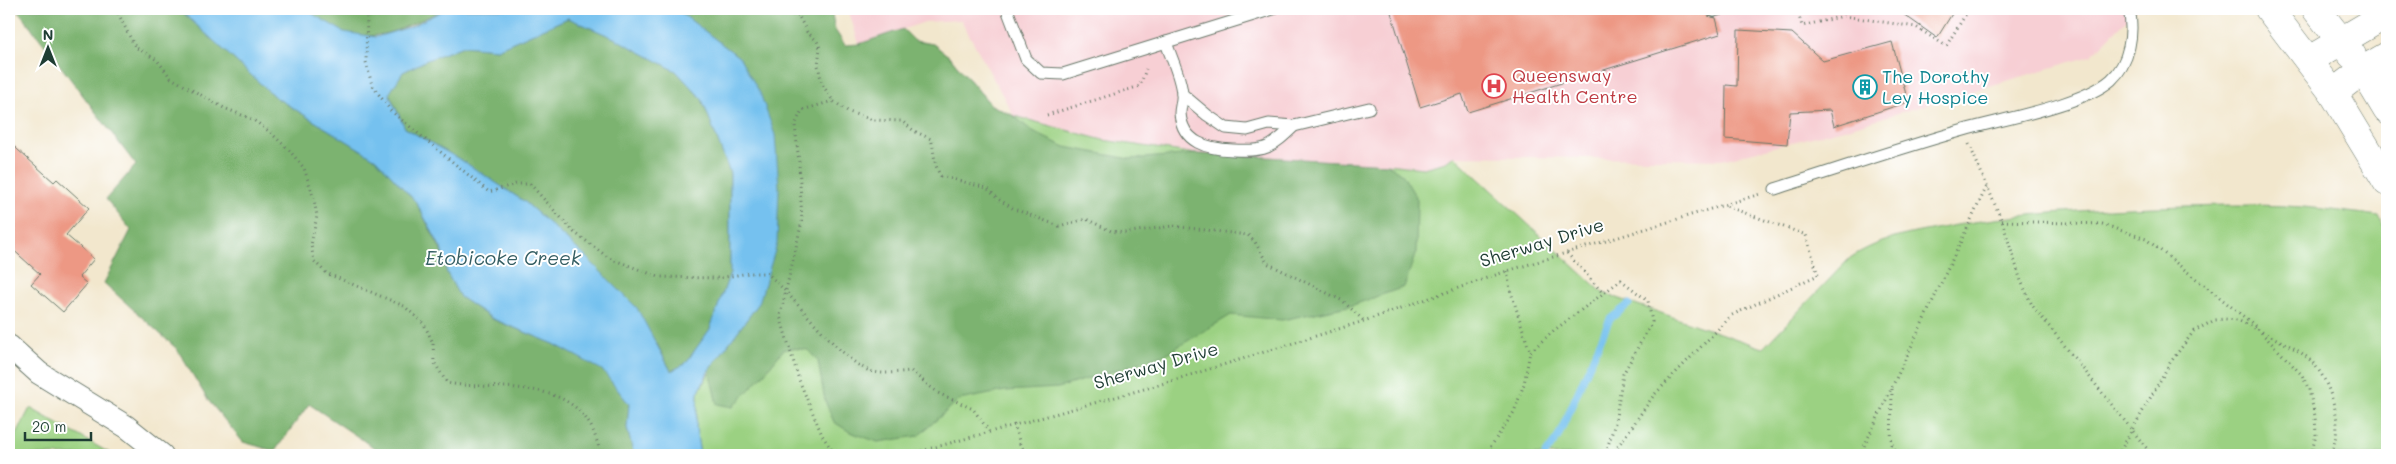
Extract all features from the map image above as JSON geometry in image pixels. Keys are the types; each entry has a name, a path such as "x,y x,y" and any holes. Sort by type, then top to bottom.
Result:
{"main road":[{"path":"2269,9 2333,93 2387,182"},
{"path":"2316,9 2363,70 2387,110"},
{"path":"2308,60 2387,14"},
{"path":"2333,93 2363,70 2387,56"}],"street":[{"path":"9,346 39,373 127,427 162,455"}],"lane":[{"path":"1007,9 1026,59 1041,73 1062,74 1273,9"},
{"path":"1775,189 1962,130 2072,100 2096,90 2112,78 2123,62 2129,45 2131,28 2129,9"},
{"path":"1166,42 1182,94 1180,114 1185,129 1192,141 1206,147 1255,150 1274,146 1294,126"},
{"path":"1182,94 1207,116 1226,128 1247,130 1270,124 1294,126 1369,108"}],"path":[{"path":"116,9 135,47 157,60 171,78 224,108 252,119 270,132 304,168 314,199 316,216 311,245 314,261 326,273 404,306 424,324 433,343 434,362 447,383 470,387 503,387 532,390 552,394 572,403 589,423 602,455"},
{"path":"362,9 367,15 366,62 372,85 391,111 489,192 516,184 530,184 574,232 609,258 659,277 720,278 749,273 767,273 785,289 847,355 869,370 884,373 912,371 938,392 973,410 989,431"},
{"path":"758,9 776,14 798,15"},
{"path":"796,9 807,32 817,41 820,48 818,65 822,84 833,102 849,112 873,120 902,121 914,131 931,139 936,153 934,167 941,176 987,188 998,199 1014,209 1050,224 1066,226 1086,219 1111,231 1124,233 1172,226 1248,235 1255,242 1267,263 1343,301 1364,321"},
{"path":"1797,9 1802,26 1844,16 1916,27 1946,46 1969,9"},
{"path":"1047,115 1140,86 1146,69"},
{"path":"833,102 802,110 795,125 802,221 780,316 799,380 822,435 835,455"},
{"path":"1962,130 2002,221 2020,281 2032,305 2152,455"},
{"path":"1860,455 1987,186"},
{"name":"Sherway Drive","path":"907,455 1155,386 1364,321 1507,272 1775,189"},
{"path":"1612,455 1654,396 1732,315 1818,275 1806,235 1722,205"},
{"path":"2002,221 2102,224 2146,239 2204,283 2260,331 2302,374 2308,390 2316,430 2311,455"},
{"path":"1567,254 1603,293"},
{"path":"1485,455 1514,412 1524,384 1530,352 1510,289 1507,272"},
{"path":"1530,352 1552,332 1619,280 1622,280 1647,301 1652,322 1624,373 1615,423 1605,455"},
{"path":"2118,455 2170,363 2194,332 2212,322 2225,319 2237,320 2298,351 2323,374 2337,414 2337,434 2330,455"},
{"path":"1891,455 1892,385"},
{"path":"1014,424 1020,444 1027,455"},
{"path":"1891,443 1898,455"}],"shaded area":[{"name":"Queensway Health Centre","path":"848,9 2137,9 2091,56 1844,129 1722,160 1454,156 1446,162 1423,168 1387,164 1196,154 1103,140 1014,116 961,20 925,22 859,44"}],"green space":[{"path":"17,9 179,9 275,97 376,159 416,202 440,248 447,273 460,297 492,319 554,344 602,369 629,404 627,428 634,455 385,455 309,404 275,451 243,442 208,400 177,349 104,283 131,230 106,199 136,165"},
{"path":"304,9 446,9 396,30 371,36 344,32"},
{"path":"676,9 744,9 754,12 766,9 831,9 835,30 845,45 859,44 903,29 915,41 933,44 950,57 991,105 1014,116 1033,132 1065,147 1130,159 1196,154 1387,164 1402,174 1417,199 1416,252 1404,287 1353,305 1282,320 1231,315 1164,355 1058,388 1005,391 959,400 918,436 878,442 850,432 834,422 825,401 818,361 808,350 792,348 783,350 733,407 717,404 709,370 759,303 740,58"},
{"path":"568,18 614,38 676,71 702,99 730,173 730,273 710,329 685,364 671,371 656,342 585,256 525,202 466,163 405,128 389,93 403,72 427,60 463,46 497,49"},
{"path":"903,29 915,41 933,44 950,57 991,105 1014,116 1103,140 1196,154 1387,164 1423,168 1446,162 1454,156 1603,293 1763,348 1850,258 1886,240 1912,234 1973,222 2017,216 2129,208 2260,205 2303,207 2379,216 2387,233 2387,455 700,455 696,428 698,393"},
{"path":"30,408 113,455 9,455 9,449"}],"water":[{"name":"Etobicoke Creek","path":"179,9 304,9 344,32 376,37 410,27 446,9 676,9 740,58 760,93 775,135 779,187 777,244 759,303 709,370 698,393 696,428 700,455 634,455 627,428 629,404 602,370 554,344 493,319 460,297 447,273 441,248 416,202 376,159 275,97","holes":["568,18 614,38 676,71 702,99 730,173 730,273 710,329 685,364 671,371 637,308 585,256 525,202 466,163 405,128 389,94 403,72 427,60 463,46 497,49"]}],"building":[{"path":"1390,9 1707,9 1708,16 1716,18 1720,34 1468,112 1462,94 1420,107"},
{"path":"1896,9 1955,9 1937,38"},
{"name":"The Dorothy Ley Hospice","path":"1738,30 1792,33 1823,61 1892,42 1908,102 1834,126 1830,110 1790,112 1787,144 1725,139 1726,85 1737,86"},
{"path":"9,142 54,182 57,179 89,208 66,235 94,259 79,277 87,284 63,312 31,284 40,274 9,246"}],"waterway":[{"path":"1545,455 1558,437 1610,319 1629,304"}],"place":[{"name":"Queensway Health Centre","path":"1494,86"},
{"name":"The Dorothy Ley Hospice","path":"1865,87"}]}
